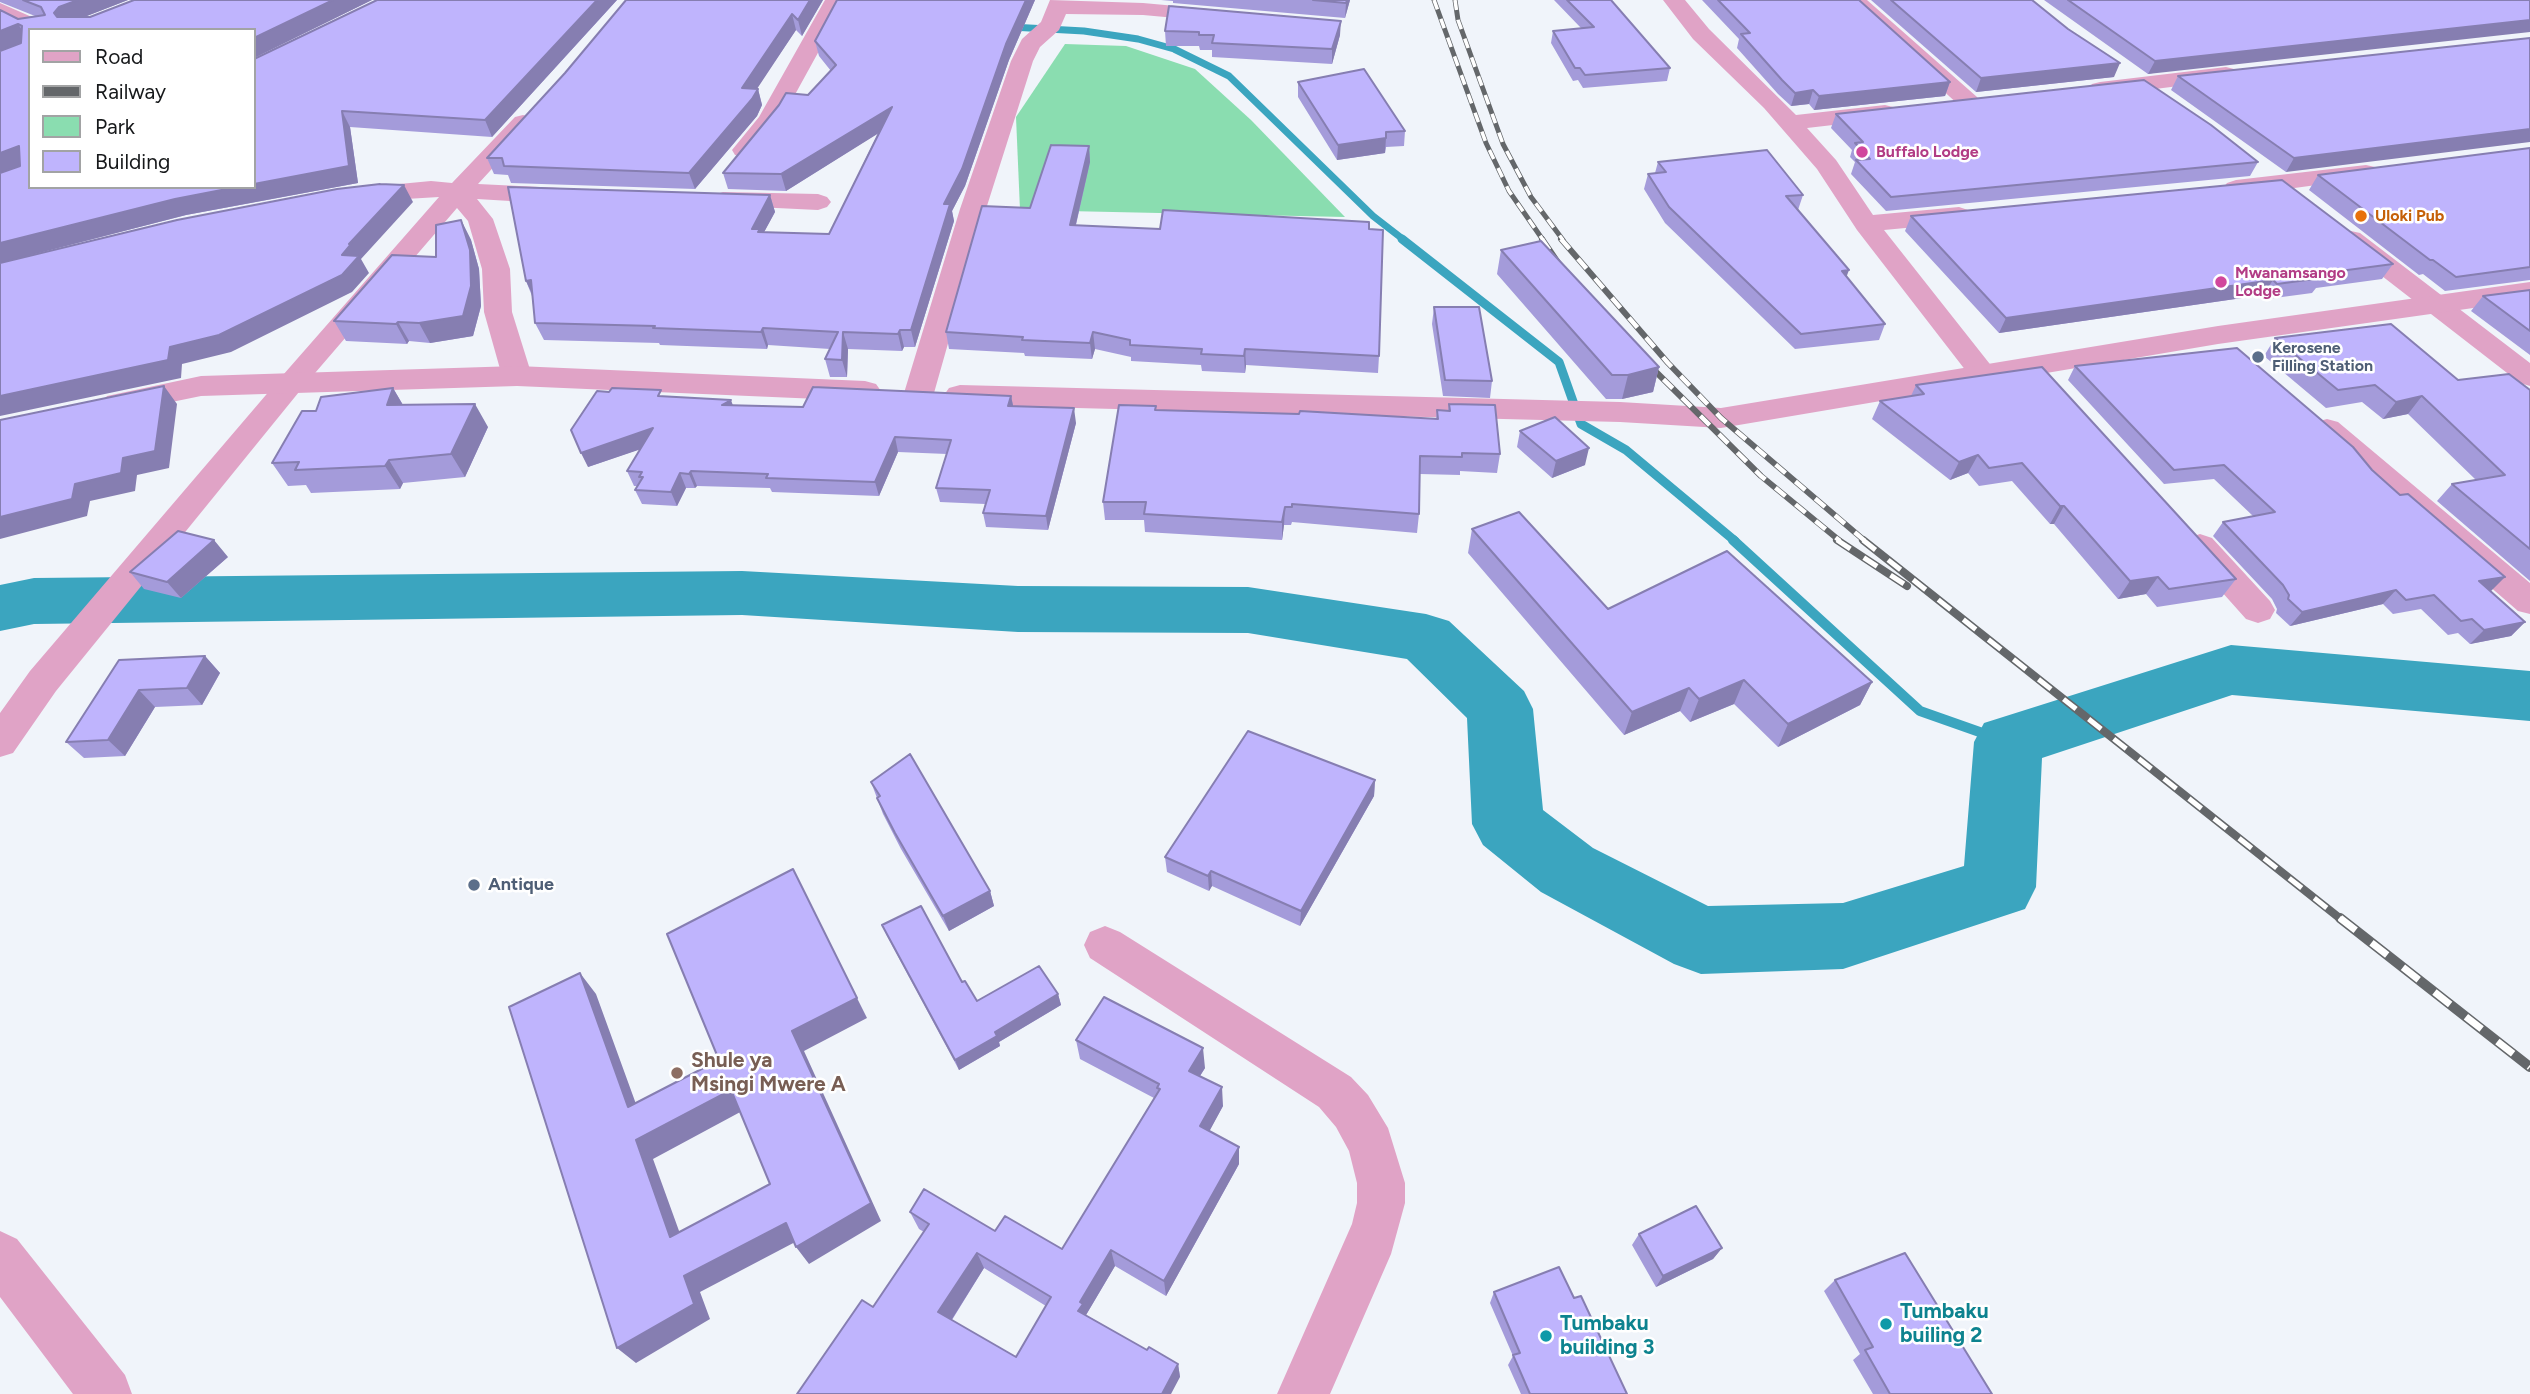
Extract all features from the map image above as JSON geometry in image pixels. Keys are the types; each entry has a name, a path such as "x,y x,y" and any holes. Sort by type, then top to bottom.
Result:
{"street":[{"path":"1674,0 1701,34 1827,165 1866,225 1983,374"},
{"path":"1855,0 1969,103"},
{"path":"0,9 39,28"},
{"path":"919,393 972,209 1021,61 1030,44 1056,11 1143,9 1244,18"},
{"path":"818,202 704,200 724,172 769,120 829,10"},
{"path":"2112,64 2174,105"},
{"path":"2076,91 2252,72"},
{"path":"1941,106 1995,100"},
{"path":"0,742 43,681 293,381 457,192 542,102"},
{"path":"1789,123 1913,109"},
{"path":"2256,167 2530,377"},
{"path":"2209,191 2384,170"},
{"path":"332,198 389,190 587,197"},
{"path":"457,192 480,219 491,248 496,269 498,312 517,376"},
{"path":"1866,225 1989,212"},
{"path":"91,409 201,386 517,376 919,393 1540,412 1620,412 1721,418 2217,335 2530,290"},
{"path":"2217,335 2249,362"},
{"path":"2035,366 2063,397"},
{"path":"2302,408 2530,602"},
{"path":"2184,529 2258,610"},
{"path":"1105,945 1335,1092 1352,1111 1370,1144 1381,1183 1381,1203 1376,1224 1366,1254 1303,1394"},
{"path":"0,1256 106,1394"}],"green space":[{"path":"1065,44 1126,46 1195,69 1251,120 1345,217 1020,210 1016,117"}],"building":[{"path":"23,0 78,0 59,7 54,13 57,17 90,17 134,0 333,0 256,37 256,28 28,28 28,189 227,189 175,199 0,243 0,173 20,166 19,146 0,153 0,51 21,43 22,26 18,24 0,31 0,10 18,19 45,15 41,7"},
{"path":"377,0 597,0 485,120 342,111 349,166 256,184 256,58"},
{"path":"626,0 810,0 798,20 792,14 742,88 758,89 752,99 689,173 504,166 502,158 487,158 565,73"},
{"path":"837,0 1026,0 1006,44 962,169 944,204 950,204 911,330 900,330 898,334 843,332 842,360 825,359 838,332 763,328 761,332 535,323 531,280 526,281 508,187 770,195 752,229 760,229 758,232 829,234 892,107 781,174 723,173 786,93 808,95 836,65 815,41"},
{"path":"1313,0 1347,0 1346,3"},
{"path":"1567,0 1611,0 1670,68 1585,75 1580,68 1575,68 1553,31 1594,27"},
{"path":"1718,0 1859,0 1950,82 1819,96 1813,90 1795,93 1741,34 1750,33"},
{"path":"1891,0 2032,0 2068,29 2120,63 1981,78"},
{"path":"2068,0 2530,0 2530,20 2155,61"},
{"path":"1169,6 1341,21 1332,49 1212,43 1214,35 1165,31"},
{"path":"2530,38 2530,129 2294,158 2178,76"},
{"path":"1364,69 1405,131 1386,132 1386,138 1338,145 1298,82"},
{"path":"2144,80 2211,125 2258,162 1891,197 1856,160 1870,159 1855,143 1863,142 1836,114"},
{"path":"1051,145 1089,146 1070,225 1160,229 1163,210 1369,222 1369,229 1383,230 1379,356 1245,349 1244,356 1201,354 1202,349 1130,345 1130,340 1093,332 1090,343 1022,340 1023,337 946,332 982,206 1030,208"},
{"path":"2530,148 2530,267 2456,277 2318,175"},
{"path":"1767,150 1803,195 1786,196 1849,270 1842,271 1885,324 1801,334 1669,207 1648,174 1666,172 1658,162"},
{"path":"2282,180 2393,264 2317,274 2322,278 2277,284 2273,280 2006,318 1911,216"},
{"path":"380,184 404,185 349,244 352,243 342,255 359,256 342,275 219,335 170,347 168,360 0,396 0,263 177,220 337,189"},
{"path":"461,220 470,250 471,286 463,316 396,324 334,321 392,255 436,257 436,225"},
{"path":"1541,241 1659,367 1628,375 1612,375 1501,250"},
{"path":"2530,290 2530,331 2483,296"},
{"path":"1434,307 1479,307 1492,381 1445,380"},
{"path":"2391,324 2458,380 2509,374 2530,390 2530,549 2452,484 2505,475 2422,396 2396,402 2375,385 2338,390 2275,338"},
{"path":"2237,348 2353,447 2372,470 2400,495 2408,494 2505,577 2479,581 2525,622 2484,630 2472,619 2461,621 2434,595 2406,600 2396,590 2302,612 2288,599 2289,595 2283,585 2223,522 2275,512 2224,465 2174,470 2075,366"},
{"path":"2042,367 2236,579 2169,589 2158,577 2130,581 2022,463 1989,468 1978,455 1959,462 1880,401 1924,394 1916,385"},
{"path":"164,386 155,451 123,458 121,473 75,484 72,499 0,517 0,420"},
{"path":"813,387 1011,396 1008,406 1074,408 1046,516 983,513 990,490 936,488 951,440 895,437 875,482 766,478 768,474 691,471 689,474 680,473 671,492 635,490 643,477 639,477 642,472 627,471 653,428 581,453 571,430 597,391 609,392 612,388 661,390 658,396 731,400 722,405 803,407"},
{"path":"393,388 387,405 475,404 451,454 389,460 385,466 295,470 299,462 272,463 302,411 316,411 321,397"},
{"path":"1449,404 1495,405 1500,454 1420,456 1419,514 1292,504 1292,507 1285,507 1282,522 1144,514 1146,502 1103,502 1119,405 1156,406 1155,410 1299,414 1300,411 1438,419 1437,410 1450,411"},
{"path":"1555,417 1589,448 1556,461 1520,431"},
{"path":"1519,512 1608,609 1727,551 1872,682 1788,724 1744,680 1699,699 1689,688 1632,712 1472,529"},
{"path":"178,531 214,540 167,582 130,572"},
{"path":"205,656 187,688 139,690 108,740 66,742 119,660"},
{"path":"1248,731 1375,780 1301,911 1211,871 1208,876 1165,857"},
{"path":"910,754 990,891 943,916 895,833 877,798 880,796 871,782"},
{"path":"793,869 857,998 792,1031 871,1203 796,1247 786,1223 684,1276 694,1304 617,1348 509,1007 580,973 628,1107 719,1060 667,934","holes":["731,1090 770,1184 670,1237 636,1140"]},
{"path":"921,906 962,982 965,981 977,1001 1039,966 1058,994 995,1032 997,1036 955,1060 882,925"},
{"path":"1104,997 1203,1048 1189,1071 1222,1087 1200,1126 1239,1147 1164,1281 1111,1250 1080,1302 1083,1304 1078,1311 1147,1350 1149,1347 1178,1364 1162,1394 797,1394 862,1300 873,1307 929,1224 910,1212 924,1189 995,1231 1005,1216 1062,1249 1160,1089 1157,1088 1159,1084 1076,1040","holes":["977,1253 1051,1297 1016,1357 938,1312"]},
{"path":"1696,1206 1722,1248 1663,1276 1639,1234"},
{"name":"Tumbaku builing 2","path":"1905,1253 1992,1394 1890,1394 1865,1350 1873,1347 1835,1280"},
{"name":"Tumbaku building 3","path":"1559,1267 1574,1298 1581,1296 1627,1394 1530,1394 1513,1355 1520,1353 1494,1292"}],"waterway":[{"path":"1011,27 1084,31 1138,39 1174,49 1229,76 1373,216 1404,240"},
{"path":"1402,239 1559,362 1581,424 1626,450 1735,541"},
{"path":"1733,540 1920,711 2008,742"},
{"path":"0,608 34,601 742,593 1018,609 1248,610 1426,638 1500,709 1508,824 1567,870 1701,940 1843,936 1999,887 2008,742 2231,670 2530,696"}],"railway":[{"path":"1434,0 1486,143 1509,191 1543,240"},
{"path":"1455,0 1458,20 1503,144 1531,197 1563,240"},
{"path":"1542,239 1559,264"},
{"path":"1561,239 1668,363 1721,418 1865,541"},
{"path":"1645,361 1761,476 1840,541"},
{"path":"1837,540 1907,586"},
{"path":"1863,540 2342,920"},
{"path":"2340,918 2530,1067"}],"place":[{"name":"Buffalo Lodge","path":"1862,152"},
{"name":"Uloki Pub","path":"2361,216"},
{"name":"Mwanamsango Lodge","path":"2221,282"},
{"name":"Kerosene Filling Station","path":"2258,357"},
{"name":"Antique","path":"474,885"},
{"name":"Shule ya Msingi Mwere A","path":"677,1073"},
{"name":"Tumbaku builing 2","path":"1886,1324"},
{"name":"Tumbaku building 3","path":"1546,1336"}]}
